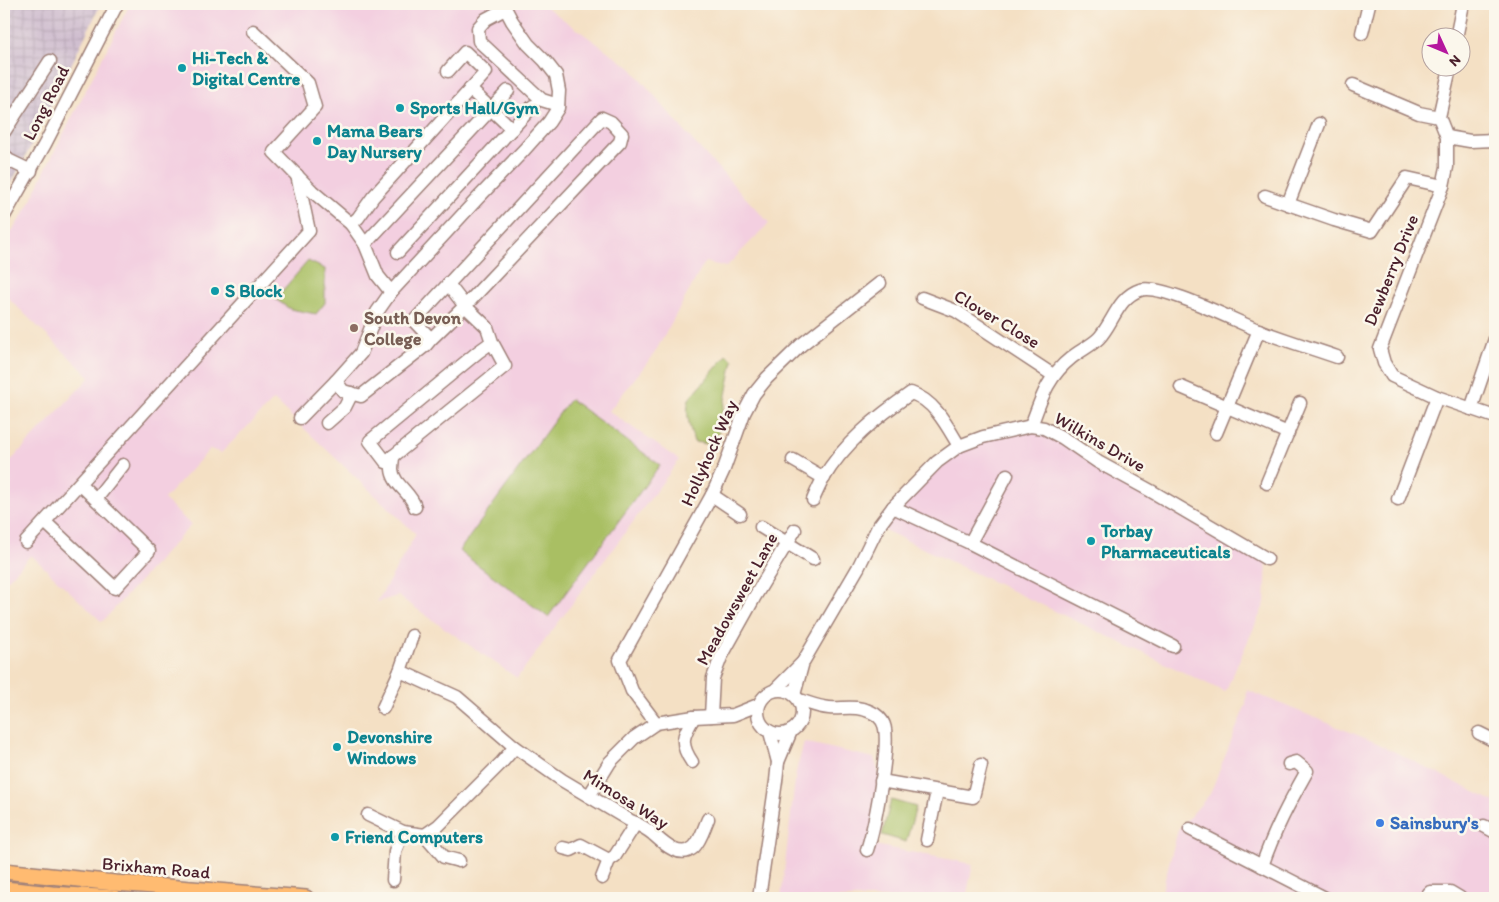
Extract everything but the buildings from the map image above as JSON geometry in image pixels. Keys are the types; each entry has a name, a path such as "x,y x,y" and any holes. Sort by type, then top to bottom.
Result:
{"main road":[{"name":"Brixham Road","path":"4,871 115,883 306,898"},
{"name":"Brixham Road","path":"4,889 114,898"}],"street":[{"name":"Long Road","path":"4,216 31,171 117,4"},
{"path":"1362,33 1370,4"},
{"path":"1458,28 1464,4"},
{"path":"300,418 361,353 377,312 391,292 524,150 549,122 558,108 559,91 556,76 545,61 528,44 504,6 486,19 478,28 479,41 542,100 558,105"},
{"path":"253,32 308,82 315,107 274,152 312,191 351,224 365,244 378,276 391,292"},
{"path":"351,224 486,72 465,52 448,71"},
{"path":"4,132 50,61"},
{"path":"1353,85 1419,113 1439,117 1448,78"},
{"path":"470,89 512,129"},
{"path":"365,244 508,91"},
{"path":"398,252 533,106"},
{"name":"Dewberry Drive","path":"1439,117 1447,137 1447,167 1443,186 1380,349 1384,363 1392,376 1437,397 1495,417"},
{"path":"336,381 343,391 361,396 426,346 620,142 622,134 611,122 602,118 414,321 431,339"},
{"path":"1288,204 1319,124"},
{"path":"1447,137 1470,141 1495,140"},
{"path":"5,158 31,171"},
{"path":"26,542 309,231 297,176"},
{"path":"1265,196 1372,231 1407,178 1443,186"},
{"name":"Hollyhock Way","path":"656,723 632,690 620,660 712,495 724,469 744,413 754,394 767,378 801,345 880,283"},
{"path":"448,284 465,306 486,327 505,366 386,462 370,441 492,342"},
{"path":"1031,426 1053,375 1071,358 1098,339 1126,298 1141,289 1156,290 1179,296 1259,330 1337,357"},
{"name":"Clover Close","path":"922,298 956,311 1053,375"},
{"path":"1216,433 1259,330"},
{"path":"1470,409 1495,339"},
{"path":"1181,387 1288,433"},
{"path":"327,423 345,407 352,393"},
{"path":"813,500 824,478 844,450 868,427 911,393 919,396 937,410 959,446"},
{"path":"1398,499 1437,397"},
{"path":"1267,483 1300,403"},
{"name":"Wilkins Drive","path":"758,705 764,696 775,690 803,662 858,568 878,527 893,507 937,462 959,446 983,437 1031,426 1044,428 1063,438 1098,462 1267,559"},
{"path":"394,456 392,471 399,485 413,500 415,507"},
{"path":"793,460 824,478"},
{"path":"96,499 123,465"},
{"path":"970,543 1007,475"},
{"path":"45,522 115,588 149,551 80,484"},
{"path":"712,495 740,514"},
{"path":"893,507 970,543 1173,646"},
{"path":"761,527 813,559"},
{"name":"Meadowsweet Lane","path":"711,716 713,678 721,657 795,530"},
{"path":"383,708 400,671 412,636"},
{"name":"Wilkins Drive","path":"801,720 802,711 797,698 803,662"},
{"name":"Mimosa Way","path":"400,671 458,697 515,747 562,780 636,823 676,852 688,851 694,847 700,839 708,819"},
{"path":"775,690 787,691 797,698 819,707 854,707 871,712 884,725 886,740 881,781 867,850"},
{"path":"589,796 610,762 634,738 656,723 694,717 733,714 758,705 757,715 760,723"},
{"path":"759,898 778,762 791,731 810,712 819,707"},
{"path":"733,714 760,723 770,732 776,734 791,731"},
{"path":"692,762 685,752 684,734 694,717"},
{"path":"770,732 778,762"},
{"path":"1479,733 1495,741"},
{"path":"425,835 445,819 515,747"},
{"path":"1262,866 1271,839 1291,799 1308,771 1296,762 1289,764"},
{"path":"881,781 973,797 980,765"},
{"path":"927,840 937,791"},
{"path":"368,815 403,832 425,835 444,857 459,861"},
{"path":"602,878 609,860 615,856 636,823"},
{"path":"1190,829 1325,898"},
{"path":"393,880 395,851 403,832"},
{"path":"563,848 571,850 581,845 609,860"},
{"path":"1425,898 1430,892 1450,892 1460,898"}],"shaded area":[{"path":"4,4 101,4 4,197"},
{"name":"South Devon College","path":"130,4 542,4 631,68 693,141 769,223 726,267 705,262 654,354 609,411 679,460 517,678 398,596 377,602 416,534 274,400 221,453 210,449 164,499 191,525 102,622 31,555 4,584 4,468 90,377 4,294 4,243 28,207"},
{"path":"1031,426 1267,559 1265,603 1225,692 878,527 959,446"},
{"path":"1247,690 1377,743 1495,802 1495,898 1160,898 1178,830 1210,794 1246,704"},
{"path":"804,742 874,758 881,781 869,844 973,864 966,898 781,898 796,772"}],"green space":[{"path":"308,261 325,269 325,303 316,314 290,309 275,299"},
{"path":"727,355 733,360 716,445 694,442 688,416 689,399"},
{"path":"570,399 660,465 548,617 459,551"},
{"path":"891,800 916,807 906,842 882,835"}],"place":[{"name":"Hi-Tech & Digital Centre","path":"182,68"},
{"name":"Sports Hall/Gym","path":"400,108"},
{"name":"Mama Bears Day Nursery","path":"317,141"},
{"name":"S Block","path":"215,291"},
{"name":"South Devon College","path":"354,328"},
{"name":"Torbay Pharmaceuticals","path":"1091,541"},
{"name":"Devonshire Windows","path":"337,747"},
{"name":"Sainsbury's","path":"1380,823"},
{"name":"Friend Computers","path":"335,837"}]}
